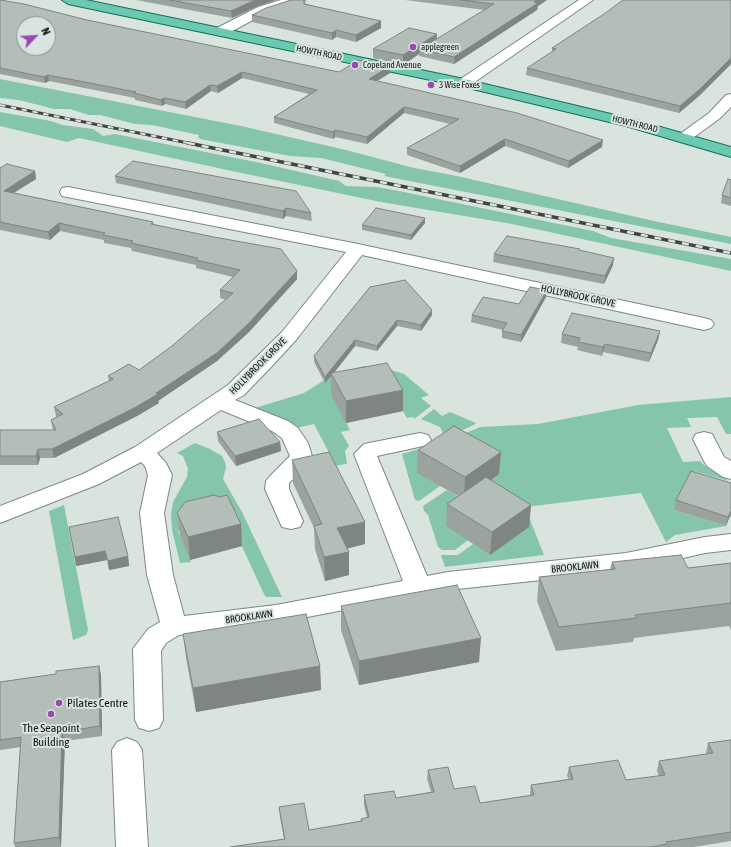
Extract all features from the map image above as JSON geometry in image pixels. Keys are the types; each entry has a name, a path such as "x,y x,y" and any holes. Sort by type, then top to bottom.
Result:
{"main road":[{"name":"HOWTH ROAD","path":"68,0 464,83 685,137 731,152"}],"street":[{"path":"220,32 262,10 294,0"},
{"path":"464,83 587,0"},
{"path":"685,137 714,116 731,98"},
{"name":"HOLLYBROOK GROVE","path":"68,192 358,249 704,324"},
{"name":"HOLLYBROOK GROVE","path":"0,515 91,479 143,452 220,402 236,390 289,336 358,249"},
{"path":"220,402 280,426 290,433 297,443 301,456 297,464 278,481 277,489 291,521"},
{"path":"704,439 715,462 731,472"},
{"path":"418,586 365,454 372,449 420,440"},
{"path":"143,452 155,463 160,475 152,513 160,575 174,626"},
{"name":"BROOKLAWN","path":"149,720 147,649 157,636 174,626 212,623 276,614 418,586 477,577 626,562 705,545 731,542"},
{"path":"127,750 132,847"}],"green space":[{"path":"0,79 241,126 346,150 414,168 457,176 731,237 731,244 384,176 386,174 321,158 290,156 200,139 198,137 199,135 152,125 135,124 100,115 89,115 70,109 54,109 19,100 0,98"},
{"path":"0,112 51,121 62,125 93,129 103,136 115,134 261,163 339,181 346,186 377,187 399,191 593,231 611,238 731,259 731,271 512,224 381,202 79,138 67,142 0,126"},
{"path":"364,366 391,370 404,374 429,395 421,398 431,406 414,419 413,417 407,418 387,384 332,395 350,430 341,432 349,446 345,451 347,464 336,466 314,424 296,428 255,408 304,393 334,374"},
{"path":"731,397 731,434 726,434 717,417 687,418 691,427 667,428 683,462 700,461 705,466 729,481 694,471 674,510 726,526 675,535 666,542 641,493 525,507 544,555 445,567 441,555 458,555 473,544 490,555 468,540 455,550 442,550 438,547 428,515 424,511 423,506 447,490 464,500 499,474 440,486 419,501 415,500 402,454 447,441 480,427 538,424 638,405"},
{"path":"434,409 442,416 450,412 476,423 454,434 443,433 440,427 421,419"},
{"path":"195,443 222,456 226,467 223,479 242,512 282,597 266,597 229,518 178,531 191,562 180,563 172,530 171,514 173,502 187,477 188,469 183,456 177,453"},
{"path":"64,505 88,630 86,635 73,640 49,511"}],"building":[{"path":"0,0 24,4 87,20 339,72 359,60 390,66 369,79 517,113 603,140 569,161 505,139 460,166 407,148 459,119 404,107 367,137 335,130 333,132 274,117 317,90 242,72 217,86 210,85 185,102 164,98 161,100 134,93 136,92 48,75 44,77 0,68"},
{"path":"170,0 255,0 231,11"},
{"path":"291,0 304,0 304,4 381,21 356,35 336,30 332,33 252,15 266,8"},
{"path":"461,0 537,0 534,2 538,3 454,57 420,49 494,4"},
{"path":"623,0 731,0 731,58 700,89 680,106 527,68 556,49 552,48"},
{"path":"409,28 437,34 403,55 373,49"},
{"path":"133,161 296,191 311,213 286,208 283,211 115,176"},
{"path":"7,164 35,171 4,191 153,222 151,224 281,249 297,271 248,324 217,353 156,393 158,394 136,407 52,449 38,449 36,456 0,456 0,430 56,430 51,420 63,414 54,407 113,379 108,376 129,364 139,370 172,346 233,293 220,290 240,270 196,260 198,258 131,243 133,241 103,235 105,233 59,223 48,232 0,222 0,168"},
{"path":"728,179 731,180 731,198 722,195"},
{"path":"376,208 425,218 411,235 362,225"},
{"path":"507,236 580,249 579,250 614,258 605,276 494,254"},
{"path":"405,280 432,310 421,325 397,320 377,346 355,340 325,377 314,356 370,287"},
{"path":"530,287 547,290 521,335 502,331 507,323 472,315 483,297 519,304"},
{"path":"572,313 660,331 651,353 605,344 603,347 578,342 580,338 562,334"},
{"path":"387,363 403,390 346,401 331,373"},
{"path":"259,419 280,442 235,456 217,432"},
{"path":"454,426 501,452 465,477 418,450"},
{"path":"329,452 365,522 337,528 349,552 324,557 314,526 322,524 292,460"},
{"path":"691,471 731,483 731,511 728,517 676,500"},
{"path":"486,477 531,505 492,532 447,504"},
{"path":"214,495 220,497 227,495 241,524 188,537 177,513 185,502"},
{"path":"118,517 128,556 108,561 105,551 75,557 69,527"},
{"path":"681,555 688,568 731,563 731,603 635,615 637,618 559,627 539,577 615,569 612,562"},
{"path":"457,585 481,638 359,661 341,606"},
{"path":"306,614 320,666 193,688 183,634"},
{"path":"99,666 100,726 62,732 59,837 14,843 21,737 0,740 0,682 56,674 56,671"},
{"path":"731,740 731,832 666,842 667,844 651,847 230,847 285,839 279,807 304,803 309,830 362,821 361,819 369,817 364,795 394,791 396,798 434,792 428,770 448,767 454,789 475,786 480,803 534,795 531,785 573,779 569,767 618,760 626,780 665,775 659,761 713,753 708,743"}],"railway":[{"path":"0,105 193,144"},
{"path":"188,143 731,253"}],"place":[{"name":"applegreen","path":"413,47"},
{"name":"Copeland Avenue","path":"355,65"},
{"name":"3 Wise Foxes","path":"431,85"},
{"name":"Pilates Centre","path":"59,703"},
{"name":"The Seapoint Building","path":"51,714"}]}
